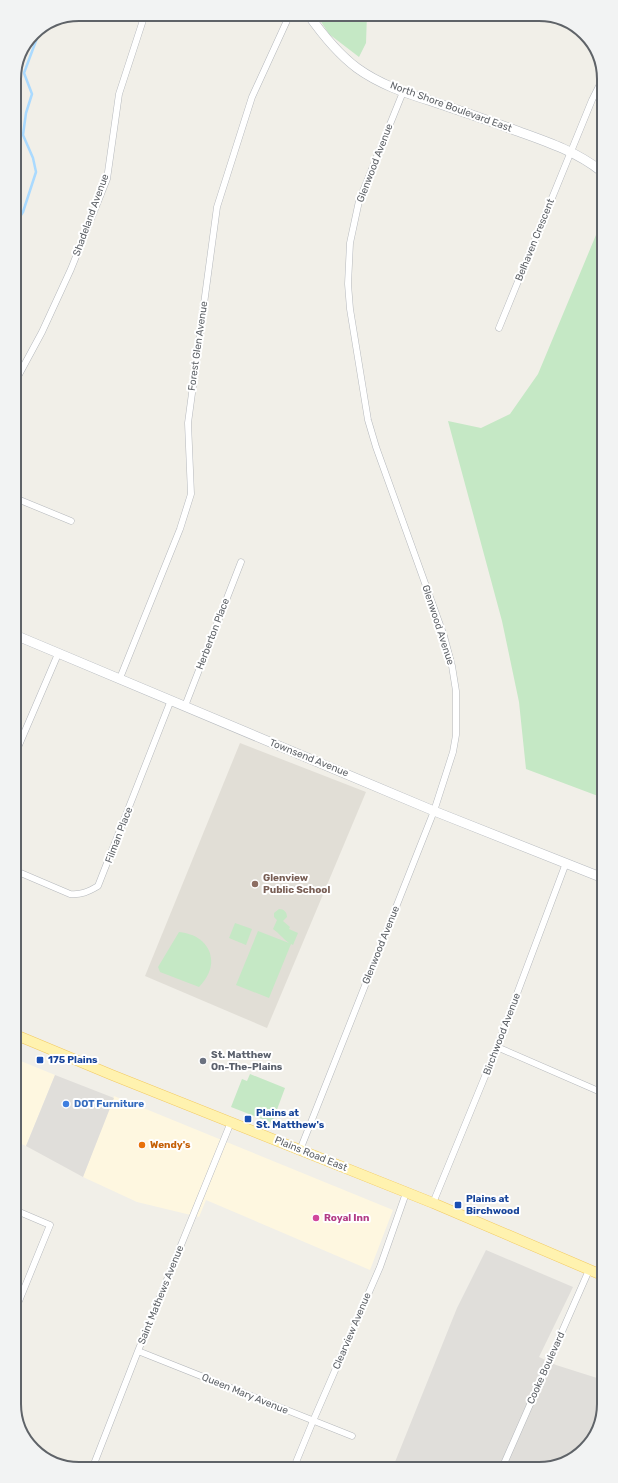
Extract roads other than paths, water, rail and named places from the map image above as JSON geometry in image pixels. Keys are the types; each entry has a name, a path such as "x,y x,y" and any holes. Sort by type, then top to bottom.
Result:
{"main road":[{"name":"Plains Road East","path":"21,1037 433,1203 597,1273"}],"street":[{"name":"Shadeland Avenue","path":"21,371 42,332 64,284 107,179 119,94 143,21"},
{"name":"Forest Glen Avenue","path":"120,678 180,529 191,494 188,423 217,207 252,97 287,21"},
{"name":"North Shore Boulevard East","path":"313,21 328,41 356,67 374,78 403,92 547,142 586,160 597,168"},
{"path":"570,153 597,91"},
{"name":"Glenwood Avenue","path":"300,1150 434,811 453,752 456,735 456,691 453,672 444,636 379,455 368,420 350,309 348,284 350,243 359,201 403,92"},
{"name":"Belhaven Crescent","path":"499,328 570,153"},
{"path":"21,500 71,521"},
{"name":"Herberton Place","path":"185,706 241,562"},
{"name":"Townsend Avenue","path":"21,637 434,811 597,876"},
{"path":"21,740 58,654"},
{"name":"Filman Place","path":"21,873 70,894 79,895 98,886 171,700"},
{"name":"Birchwood Avenue","path":"433,1203 497,1047 566,863"},
{"path":"497,1047 597,1090"},
{"name":"Saint Mathews Avenue","path":"95,1462 138,1351 232,1122"},
{"name":"Clearview Avenue","path":"296,1462 380,1266 406,1193"},
{"path":"21,1213 50,1226 21,1296"},
{"name":"Cooke Boulevard","path":"505,1462 589,1270"},
{"name":"Queen Mary Avenue","path":"138,1351 352,1436"}],"waterway":[{"path":"21,215 36,172 33,158 23,135 26,113 32,94 24,73 36,41"}],"place":[{"name":"Glenview Public School","path":"255,884"},
{"name":"175 Plains","path":"40,1060"},
{"name":"St. Matthew On-The-Plains","path":"203,1061"},
{"name":"DOT Furniture","path":"66,1104"},
{"name":"Plains at St. Matthew's","path":"248,1119"},
{"name":"Wendy's","path":"142,1145"},
{"name":"Plains at Birchwood","path":"458,1205"},
{"name":"Royal Inn","path":"316,1218"}]}
